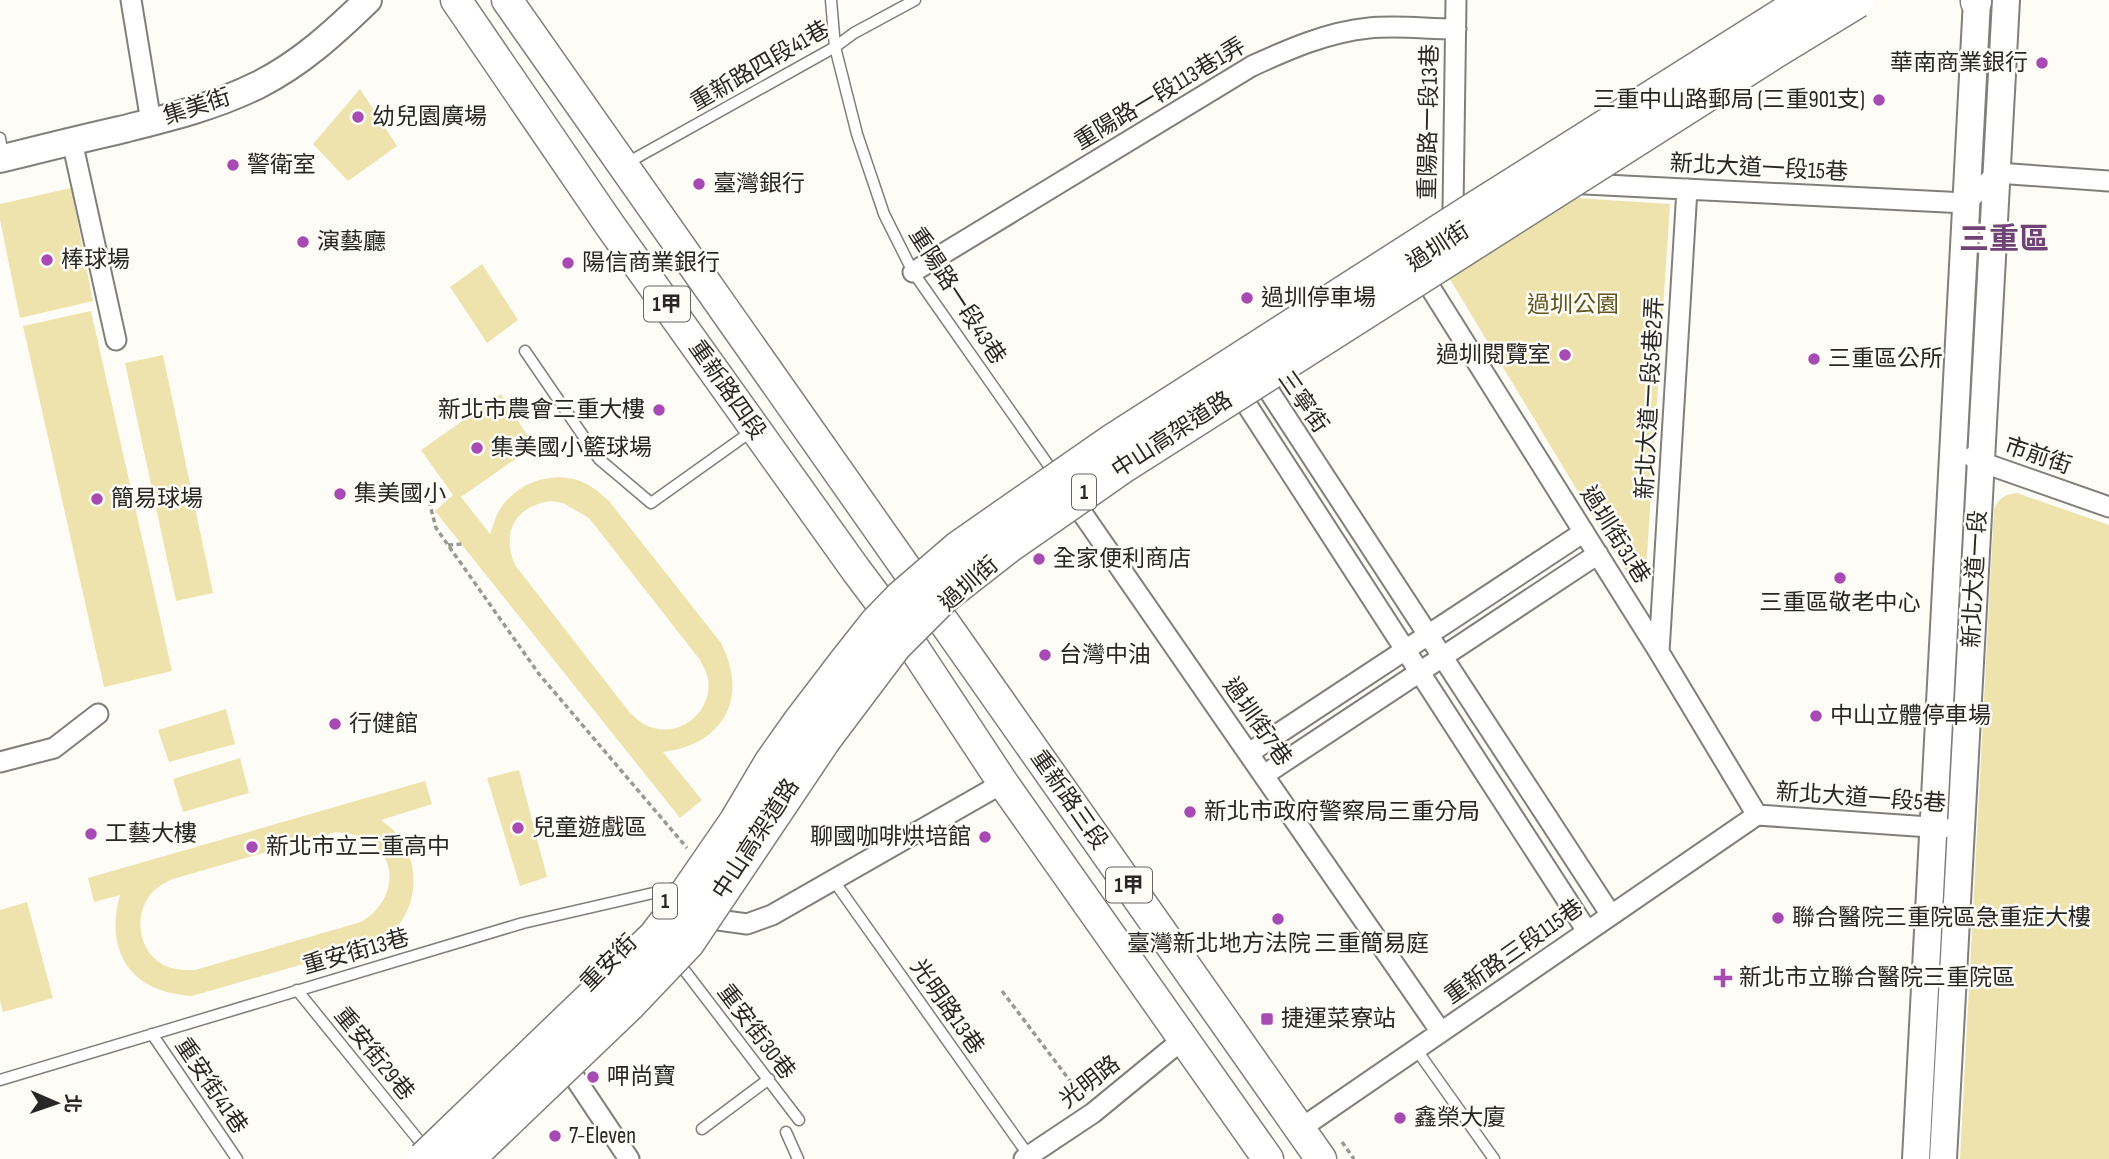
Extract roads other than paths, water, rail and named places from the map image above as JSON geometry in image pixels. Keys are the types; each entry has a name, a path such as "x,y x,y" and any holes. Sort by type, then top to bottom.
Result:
{"highway":[{"name":"中山高架道路","path":"420,1155 656,937 737,822 772,763 801,722 876,625 932,571 996,521 1111,443 1808,0"},
{"name":"中山高架道路","path":"466,1159 629,1003 687,942 824,738 894,645 943,596 1007,546 1123,465 1857,0"}],"main road":[{"name":"重新路四段","path":"456,0 553,144 882,605"},
{"name":"重新路四段","path":"507,0 914,578"},
{"name":"過圳街","path":"910,642 957,589 1043,525 1065,497 1238,360 1444,243 1826,0"},
{"path":"1453,209 1461,219 1474,220 1493,212"},
{"name":"過圳街","path":"882,605 1025,495 1065,497"},
{"name":"重新路三段","path":"914,578 1321,1159"},
{"name":"重安街","path":"420,1155 644,927 675,888 797,702 855,629 882,605"},
{"name":"重新路三段","path":"882,605 1182,1040 1268,1159"},
{"name":"1","path":"485,1159 682,967 718,920 814,775 910,642"}],"street":[{"path":"131,0 151,122"},
{"name":"集美街","path":"1,152 72,141 151,122 227,99 296,62 334,33 368,0"},
{"name":"重陽路一段13巷","path":"1429,284 1453,209 1457,0"},
{"name":"新北大道一段","path":"1944,1159 2006,0"},
{"name":"新北大道一段","path":"1916,1159 1976,1"},
{"name":"重陽路一段113巷1弄","path":"913,272 1252,66 1277,54 1331,35 1370,28 1455,29"},
{"path":"72,141 116,340"},
{"path":"1966,203 1997,173 2109,181"},
{"name":"新北大道一段15巷","path":"1550,176 1585,184 1966,203"},
{"name":"新北大道一段5巷2弄","path":"1659,652 1686,189"},
{"name":"過圳街31巷","path":"1429,284 1659,652 1757,815"},
{"name":"三寧街","path":"1238,360 1267,388 1611,915"},
{"name":"三寧街","path":"1238,360 1245,402 1587,931"},
{"name":"市前街","path":"1953,445 1981,462 2109,507"},
{"name":"過圳街7巷","path":"1065,497 1249,753 1441,1032"},
{"path":"1249,753 1584,532"},
{"path":"1264,775 1598,554"},
{"path":"0,762 54,748 98,714"},
{"path":"718,920 747,924 772,915 1003,783"},
{"name":"新北大道一段5巷","path":"1757,815 1961,830"},
{"name":"重新路三段115巷","path":"1300,1129 1757,815"},
{"name":"光明路","path":"1026,1157 1093,1113 1182,1040"},
{"path":"573,1075 629,1159"}],"lane":[{"name":"重陽路一段43巷","path":"831,0 835,47 857,134 880,201 900,248 913,272 1065,497"},
{"name":"重新路四段41巷","path":"623,166 915,0"},
{"path":"525,351 599,459 651,503 755,429"},
{"name":"光明路13巷","path":"834,881 1026,1157"},
{"path":"675,888 718,920"},
{"name":"重安街13巷","path":"0,1080 523,923 675,888"},
{"name":"重安街30巷","path":"682,967 799,1120"},
{"name":"重安街29巷","path":"297,990 420,1155"},
{"name":"重安街41巷","path":"152,1034 237,1159"},
{"path":"1416,1049 1494,1159"},
{"path":"702,1129 769,1079"},
{"path":"786,1132 798,1159"}],"place":[{"name":"華南商業銀行","path":"2042,63"},
{"name":"三重中山路郵局 (三重901支)","path":"1879,100"},
{"name":"幼兒園廣場","path":"358,117"},
{"name":"警衛室","path":"233,165"},
{"name":"臺灣銀行","path":"699,184"},
{"name":"演藝廳","path":"303,242"},
{"name":"棒球場","path":"47,260"},
{"name":"陽信商業銀行","path":"568,263"},
{"name":"過圳停車場","path":"1247,298"},
{"name":"過圳閱覽室","path":"1565,355"},
{"name":"三重區公所","path":"1814,359"},
{"name":"新北市農會三重大樓","path":"659,410"},
{"name":"集美國小籃球場","path":"477,448"},
{"name":"集美國小","path":"340,494"},
{"name":"簡易球場","path":"97,499"},
{"name":"全家便利商店","path":"1039,559"},
{"name":"三重區敬老中心","path":"1840,578"},
{"name":"台灣中油","path":"1045,655"},
{"name":"中山立體停車場","path":"1816,716"},
{"name":"行健館","path":"335,724"},
{"name":"新北市政府警察局三重分局","path":"1190,812"},
{"name":"兒童遊戲區","path":"518,828"},
{"name":"工藝大樓","path":"91,834"},
{"name":"聊國咖啡烘培館","path":"985,837"},
{"name":"新北市立三重高中","path":"252,847"},
{"name":"聯合醫院三重院區急重症大樓","path":"1778,918"},
{"name":"臺灣新北地方法院 三重簡易庭","path":"1278,919"},
{"name":"新北市立聯合醫院三重院區","path":"1723,978"},
{"name":"捷運菜寮站","path":"1267,1019"},
{"name":"呷尚寶","path":"593,1077"},
{"name":"鑫榮大廈","path":"1400,1118"},
{"name":"7-Eleven","path":"555,1136"}],"district":[{"name":"三重區","path":"2004,240"}],"park label":[{"name":"過圳公園","path":"1573,305"}]}
